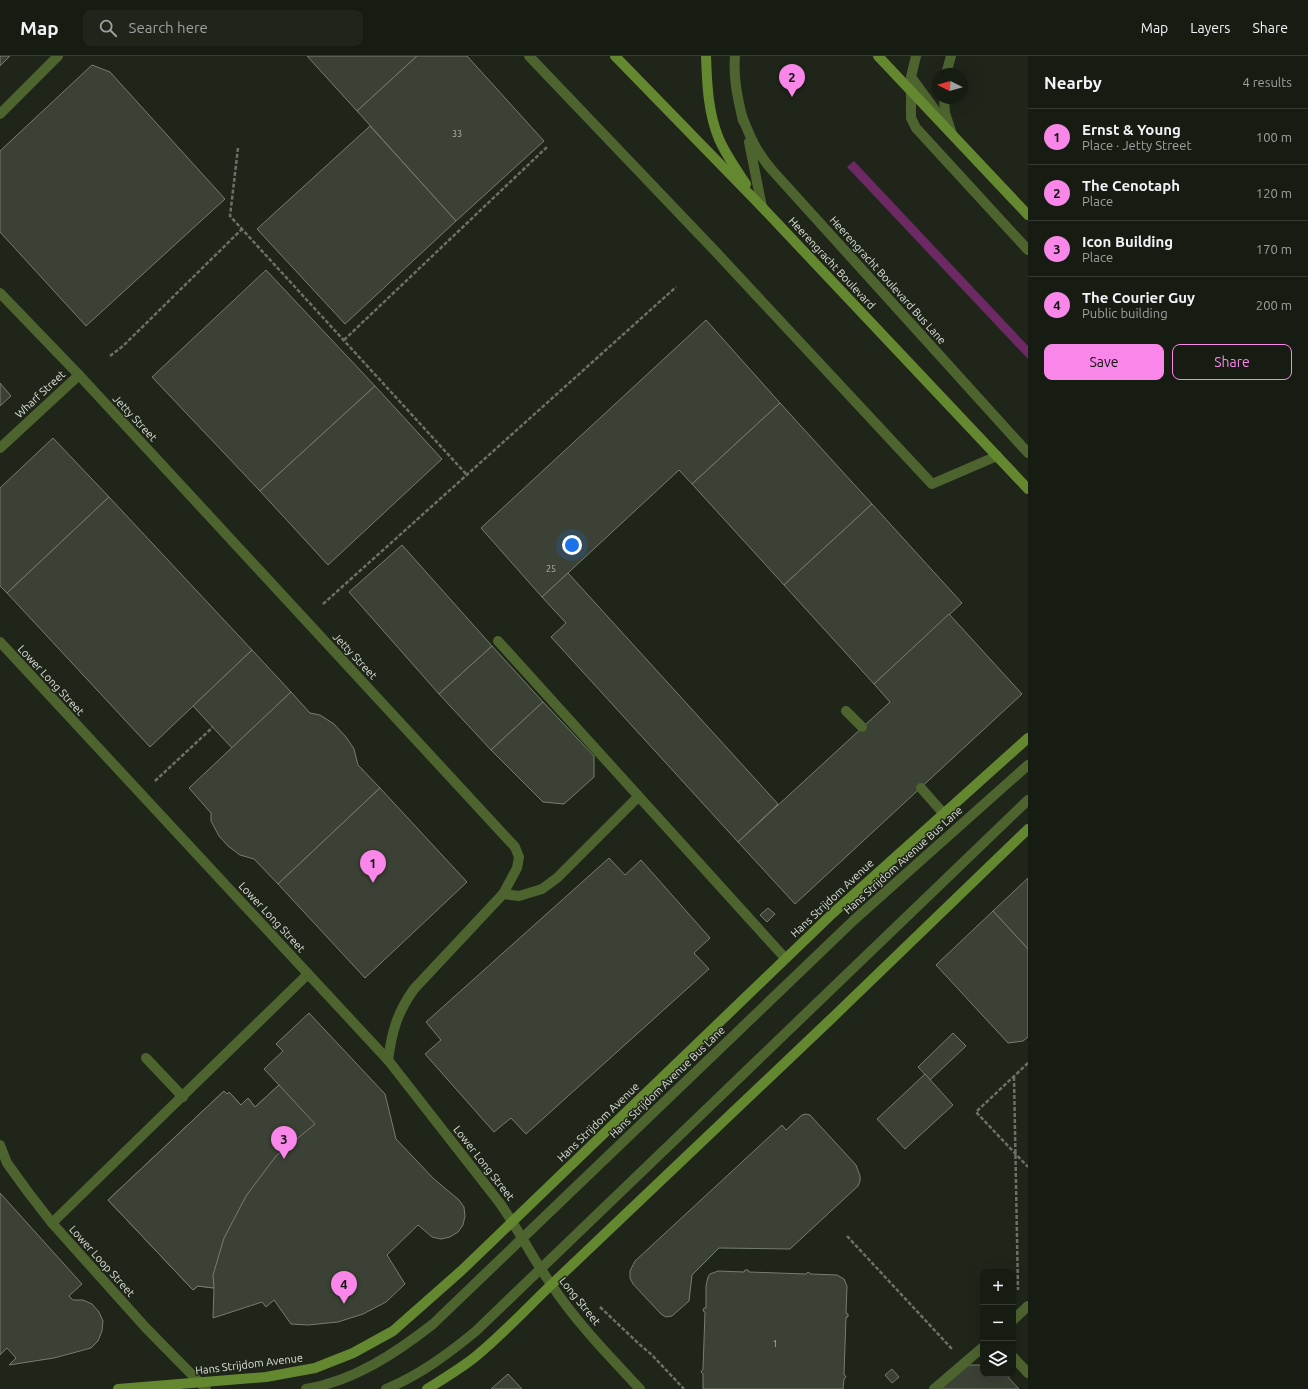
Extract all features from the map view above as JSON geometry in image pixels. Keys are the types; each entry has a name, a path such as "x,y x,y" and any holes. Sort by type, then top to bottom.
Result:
{"main road":[{"name":"Heerengracht Boulevard","path":"615,56 762,207 1028,489"},
{"path":"706,56 710,108 719,138 731,161 762,207"},
{"path":"878,56 1028,215"},
{"name":"Hans Strijdom Avenue","path":"118,1389 203,1386 309,1370 353,1353 393,1331 461,1271 512,1220 833,913 1028,738"},
{"path":"427,1389 448,1377 475,1356 510,1325 551,1284 825,1025 1028,829"}],"street":[{"path":"0,114 58,56"},
{"path":"529,56 715,251 932,484 996,456"},
{"path":"735,56 734,69 736,89 762,207"},
{"path":"916,56 912,77 952,134"},
{"path":"947,68 950,56"},
{"path":"911,90 911,118 916,128 1028,250"},
{"path":"944,104 945,113 952,134"},
{"name":"Heerengracht Boulevard Bus Lane","path":"742,116 752,142 761,157 772,170 1028,453"},
{"name":"Jetty Street","path":"0,293 79,375 515,847 519,857 517,868 503,894 414,989 403,1004 396,1020 388,1060"},
{"name":"Wharf Street","path":"0,448 79,375"},
{"path":"498,641 785,958"},
{"name":"Lower Long Street","path":"0,642 388,1060 512,1220"},
{"path":"846,711 862,727"},
{"name":"Hans Strijdom Avenue Bus Lane","path":"306,1389 323,1385 360,1372 388,1357 448,1311 522,1237 854,920 1028,765"},
{"path":"921,788 944,814"},
{"path":"503,894 519,896 542,889 557,878 638,797"},
{"path":"386,1389 417,1374 438,1361 476,1331 1028,800"},
{"path":"52,1224 308,974"},
{"path":"146,1058 183,1097"},
{"name":"Lower Loop Street","path":"0,1145 8,1163 52,1224 146,1328 203,1386"},
{"name":"Long Street","path":"512,1220 541,1270 551,1284 581,1323 640,1389"},
{"path":"1016,1317 1028,1306"},
{"path":"934,1389 980,1350"},
{"path":"1016,1360 1028,1373"}],"path":[{"path":"344,340 548,146"},
{"path":"238,148 230,216 467,475"},
{"path":"110,356 123,346 242,229"},
{"path":"323,604 676,287"},
{"path":"153,783 213,727"},
{"path":"1028,1063 976,1112 1028,1167"},
{"path":"1014,1077 1018,1292"},
{"path":"847,1236 965,1363"},
{"path":"600,1307 652,1355 684,1389"}],"shaded area":[{"path":"854,161 1028,346 1028,359 847,167"}],"building":[{"path":"0,56 10,56 0,66"},
{"path":"307,56 417,56 357,111"},
{"path":"417,56 467,56 544,141 456,221 357,111"},
{"path":"92,65 110,72 225,199 86,326 0,232 0,151"},
{"path":"370,126 456,221 345,324 257,229"},
{"path":"266,270 375,386 260,491 152,377"},
{"path":"706,320 780,403 692,484 679,470 542,597 481,528"},
{"path":"0,383 11,396 0,406"},
{"path":"375,386 442,459 328,565 260,491"},
{"path":"780,403 872,504 784,585 692,484"},
{"path":"53,438 109,497 7,593 0,586 0,488"},
{"path":"109,497 252,650 150,747 7,593"},
{"path":"872,504 962,603 874,684 784,585"},
{"path":"402,545 492,646 439,694 349,592"},
{"path":"568,573 778,804 738,842 551,637 566,623 542,597"},
{"path":"949,614 1022,694 795,904 738,842 890,702 874,684"},
{"path":"492,646 543,702 491,750 439,694"},
{"path":"252,650 291,692 232,748 193,706"},
{"path":"291,692 310,713 320,715 334,724 346,737 354,749 358,765 380,788 278,884 254,859 240,855 228,846 219,836 211,821 211,813 189,788"},
{"path":"543,702 594,756 594,777 564,804 543,802 491,750"},
{"path":"380,788 467,882 365,978 278,884"},
{"path":"609,858 625,875 641,860 710,938 694,953 709,969 526,1134 511,1118 494,1132 425,1054 441,1040 426,1022"},
{"path":"1028,878 1028,949 993,911"},
{"path":"768,908 775,914 767,922 760,915"},
{"path":"993,911 1028,949 1028,1037 1023,1041 1008,1043 936,965"},
{"path":"309,1013 385,1094 396,1139 434,1179 459,1200 464,1207 465,1216 463,1225 458,1232 450,1237 441,1239 432,1237 418,1225 387,1255 405,1284 386,1302 363,1314 338,1322 308,1325 291,1324 274,1300 266,1307 262,1302 213,1318 214,1288 198,1286 193,1290 108,1200 224,1091 227,1094 229,1092 241,1105 248,1098 255,1107 279,1085 264,1069 283,1051 276,1044"},
{"path":"953,1033 966,1046 930,1080 918,1067"},
{"path":"925,1074 953,1105 905,1149 877,1119"},
{"path":"279,1085 315,1124 276,1156 246,1196 224,1238 213,1275 214,1288 198,1286 193,1290 108,1200 224,1091 227,1094 229,1092 241,1105 248,1098 255,1107"},
{"path":"802,1115 810,1115 856,1165 860,1176 858,1186 790,1249 719,1248 692,1275 689,1301 672,1316 666,1317 661,1314 633,1284 630,1278 630,1271 635,1261 782,1125 786,1130"},
{"path":"0,1193 82,1284 69,1296 73,1300 83,1300 92,1304 99,1312 103,1321 102,1331 98,1341 91,1348 54,1358 9,1365 16,1358 7,1348 0,1355"},
{"path":"745,1270 748,1270 749,1272 806,1274 808,1272 811,1274 837,1275 844,1279 847,1286 846,1313 848,1314 848,1317 846,1317 844,1374 846,1377 844,1379 843,1389 703,1389 703,1374 701,1372 703,1369 705,1312 703,1311 704,1308 706,1308 706,1286 708,1277 710,1274 718,1271 744,1272"},
{"path":"961,1365 980,1365 980,1377 1008,1377 1019,1389 936,1389"},
{"path":"892,1369 899,1377 892,1383 885,1375"},
{"path":"508,1374 522,1389 491,1389"}],"place":[{"name":"The Cenotaph","path":"792,97"},
{"name":"Ernst & Young","path":"373,883"},
{"name":"Icon Building","path":"284,1159"},
{"name":"The Courier Guy","path":"344,1304"}]}
